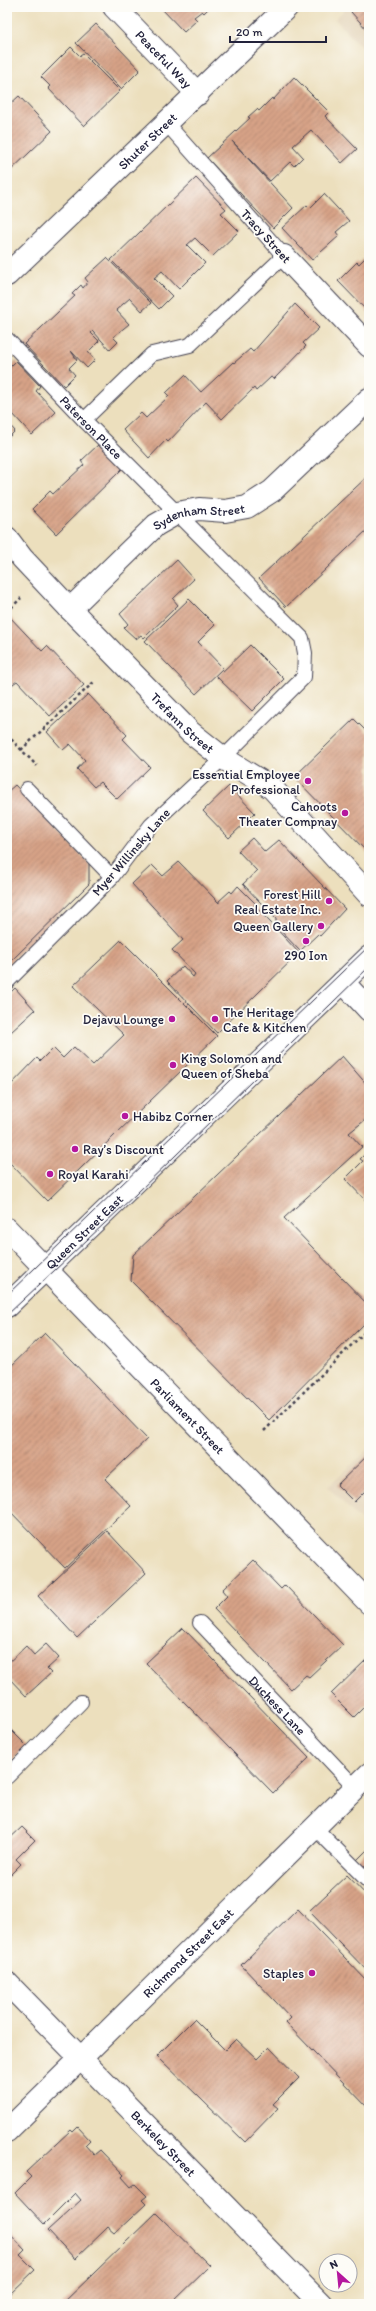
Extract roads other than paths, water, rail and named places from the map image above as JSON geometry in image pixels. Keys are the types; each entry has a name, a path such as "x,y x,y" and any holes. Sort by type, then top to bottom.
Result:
{"street":[{"name":"Peaceful Way","path":"114,7 198,94"},
{"name":"Shuter Street","path":"7,275 167,124 287,7"},
{"name":"Tracy Street","path":"284,256 369,346"},
{"name":"Sydenham Street","path":"70,609 156,526 177,513 199,509 225,511 247,507 272,491 369,398"},
{"name":"Trefann Street","path":"7,538 22,558 70,609 190,732 223,758 272,788 369,895"},
{"name":"Queen Street East","path":"7,1306 369,957"},
{"path":"343,982 369,1010"},
{"name":"Parliament Street","path":"7,1229 369,1603"},
{"name":"Richmond Street East","path":"7,2131 362,1781"},
{"name":"Berkeley Street","path":"7,1983 321,2304"}],"lane":[{"name":"Tracy Street","path":"167,124 284,256"},
{"path":"84,420 152,354 190,345 284,256"},
{"name":"Paterson Place","path":"7,339 84,420 302,638 305,653 304,678 223,758"},
{"name":"Myer Willinsky Lane","path":"7,982 112,877 151,825 223,758"},
{"path":"27,789 112,877"},
{"name":"Duchess Lane","path":"200,1623 362,1781"},
{"path":"7,1777 81,1702"},
{"path":"314,1828 369,1882"}],"tram line":[{"path":"7,1295 369,946"},
{"path":"7,1315 136,1194 369,967"}],"place":[{"name":"Essential Employee Professional","path":"308,781"},
{"name":"Cahoots Theater Compnay","path":"345,813"},
{"name":"Forest Hill Real Estate Inc.","path":"329,901"},
{"name":"Queen Gallery","path":"321,926"},
{"name":"290 Ion","path":"306,941"},
{"name":"Dejavu Lounge","path":"172,1019"},
{"name":"The Heritage Cafe & Kitchen","path":"215,1019"},
{"name":"King Solomon and Queen of Sheba","path":"173,1065"},
{"name":"Habibz Corner","path":"125,1116"},
{"name":"Ray’s Discount","path":"75,1149"},
{"name":"Royal Karahi","path":"50,1174"},
{"name":"Staples","path":"312,1973"}]}
